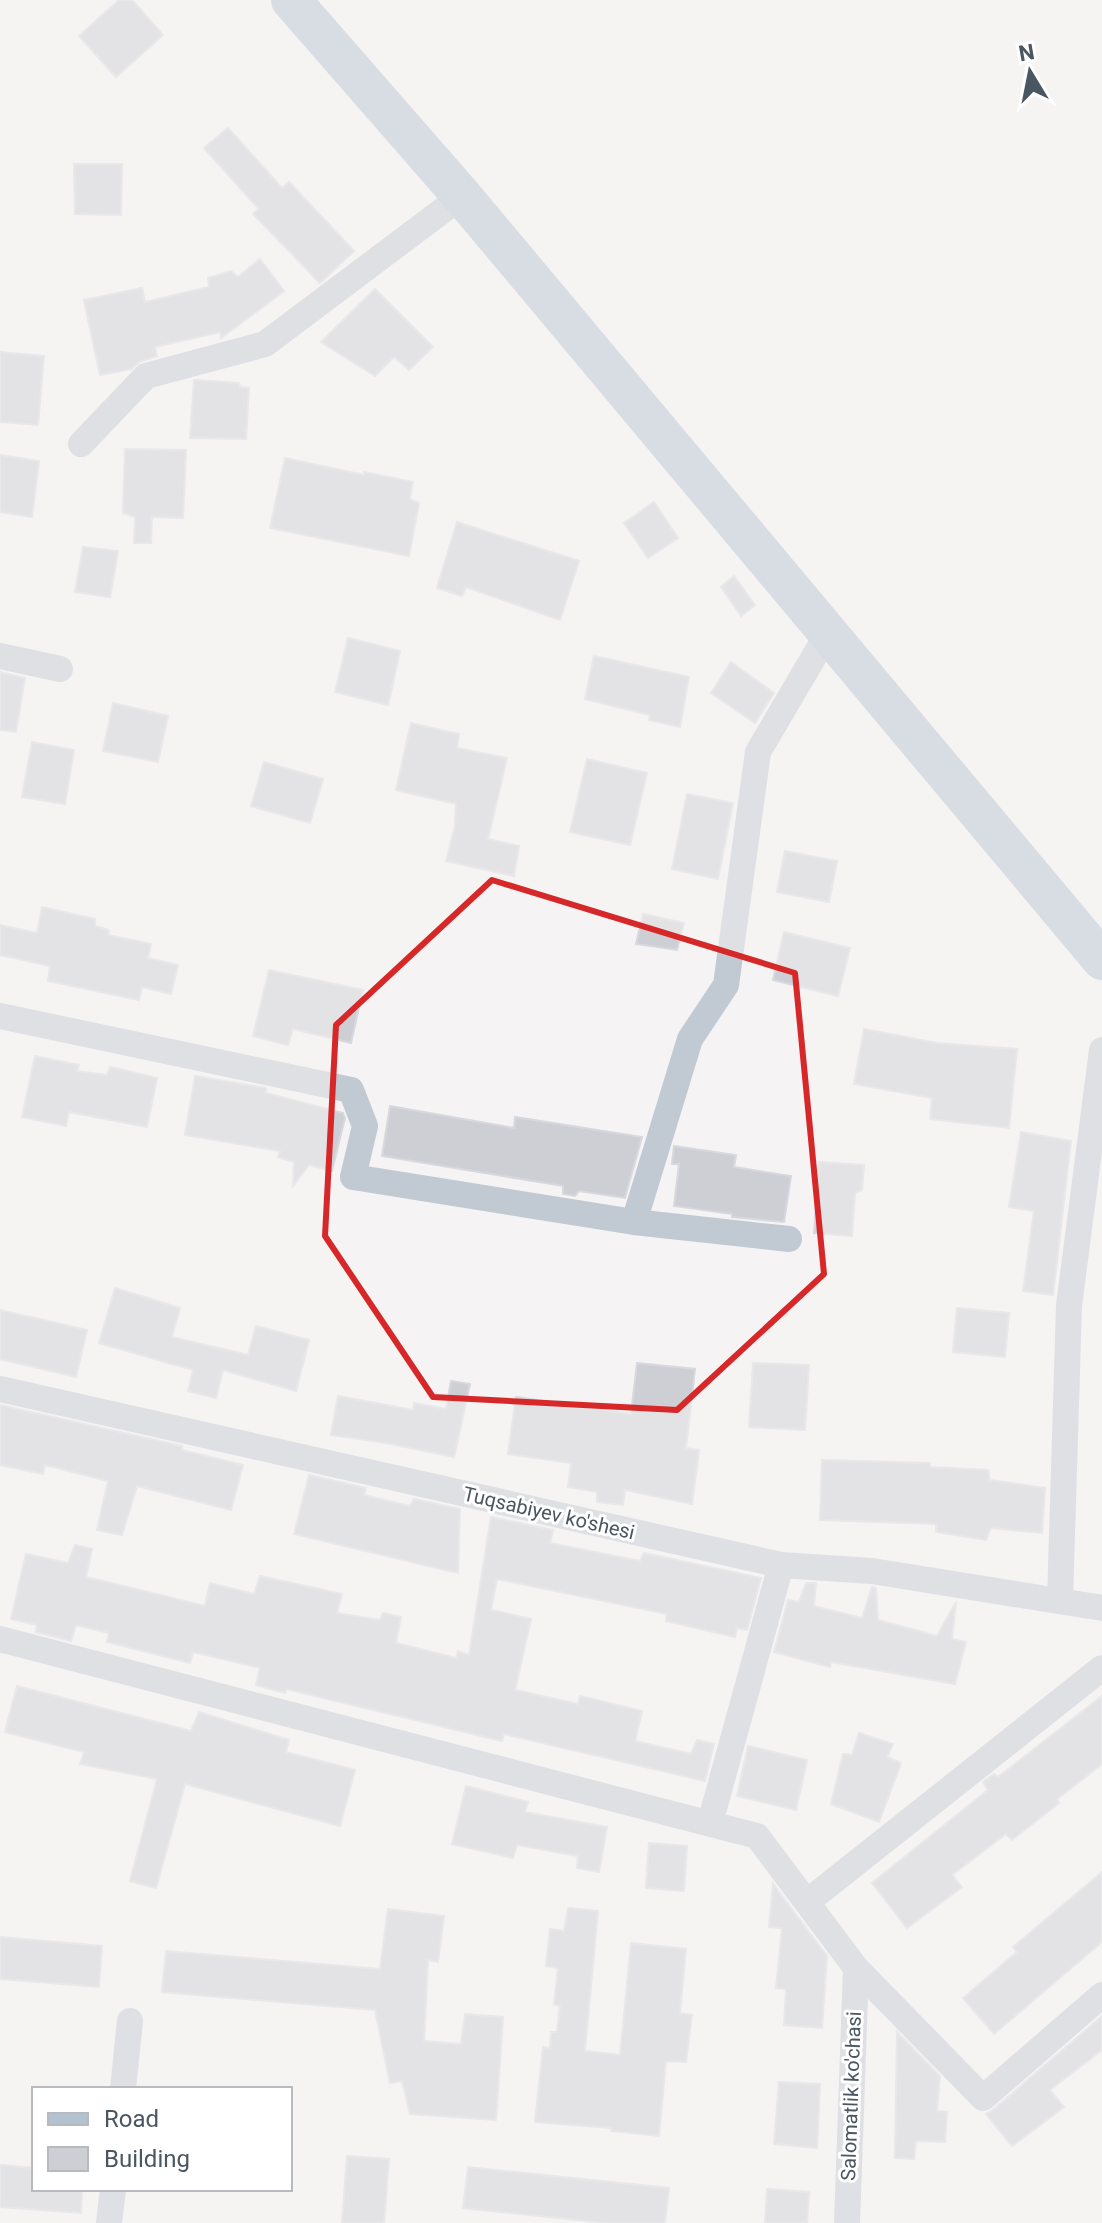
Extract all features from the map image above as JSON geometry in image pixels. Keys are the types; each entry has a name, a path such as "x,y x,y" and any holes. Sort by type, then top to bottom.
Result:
{"main road":[{"path":"291,0 462,196 1102,960"}],"street":[{"path":"81,444 146,376 265,344 462,196"},
{"path":"634,1222 690,1039 726,985 758,752 828,633"},
{"path":"0,656 60,669"},
{"path":"0,1016 351,1090 365,1126 353,1177 634,1222 789,1239"},
{"path":"1060,1600 1069,1306 1102,1050"},
{"name":"Tuqsabiyev ko'shesi","path":"0,1389 781,1565 872,1571 1102,1608"},
{"path":"710,1823 781,1565"},
{"path":"0,1639 757,1836 856,1968 983,2098 1102,1995"},
{"path":"807,1902 1102,1668"},
{"name":"Salomatlik ko'chasi","path":"847,2223 856,1968"},
{"path":"123,2087 130,2021"},
{"path":"109,2223 113,2191"}],"highlighted area":[{"path":"492,880 795,973 824,1274 677,1410 433,1397 325,1236 336,1025"}],"building":[{"path":"119,0 132,0 163,35 116,77 79,36"},
{"path":"228,128 282,188 289,182 354,251 320,283 253,214 259,209 204,148"},
{"path":"74,164 122,164 121,215 75,214"},
{"path":"260,259 284,291 221,338 220,332 155,347 157,356 141,361 131,369 100,375 84,300 142,288 145,302 209,287 208,278 231,271 238,277"},
{"path":"375,289 433,347 409,370 394,357 375,376 321,342"},
{"path":"0,352 44,356 38,425 0,422"},
{"path":"194,380 239,383 240,387 249,388 246,439 190,438"},
{"path":"125,449 186,450 183,518 152,517 151,543 134,543 135,517 123,513"},
{"path":"0,455 39,461 32,517 0,512"},
{"path":"285,458 413,482 410,499 419,503 409,556 270,528"},
{"path":"654,502 678,538 648,558 624,523"},
{"path":"457,522 579,561 560,620 466,587 462,596 437,588"},
{"path":"83,547 118,551 110,597 75,592"},
{"path":"734,576 755,605 741,616 721,587"},
{"path":"348,638 400,651 388,705 335,692"},
{"path":"594,656 689,677 680,727 649,720 650,715 585,699"},
{"path":"731,662 774,693 755,723 711,693"},
{"path":"0,672 25,678 16,732 0,730"},
{"path":"113,703 168,716 158,762 103,751"},
{"path":"411,723 459,734 457,748 507,758 488,839 519,846 514,876 446,861 455,826 456,804 396,790"},
{"path":"32,742 74,750 65,804 22,797"},
{"path":"587,759 647,773 630,845 570,832"},
{"path":"264,762 323,779 310,823 251,806"},
{"path":"687,794 733,803 718,879 672,869"},
{"path":"785,851 837,861 829,902 777,892"},
{"path":"42,907 95,919 95,926 109,930 108,935 151,944 148,958 178,965 171,994 142,987 139,1000 48,981 50,966 0,955 0,925 37,933"},
{"path":"643,914 684,923 677,950 636,944"},
{"path":"784,932 850,948 838,996 773,980"},
{"path":"269,970 363,990 351,1043 293,1029 288,1045 253,1036"},
{"path":"864,1029 937,1043 1017,1049 1009,1128 930,1119 932,1098 854,1084"},
{"path":"35,1056 79,1065 77,1071 107,1075 110,1067 157,1078 147,1127 69,1112 66,1126 22,1117"},
{"path":"195,1076 266,1088 266,1093 343,1113 345,1118 332,1171 309,1165 293,1186 294,1162 278,1157 280,1151 185,1135"},
{"path":"390,1106 514,1128 515,1117 642,1137 625,1198 579,1191 575,1196 563,1194 563,1186 382,1156"},
{"path":"1021,1132 1071,1141 1053,1295 1023,1291 1034,1211 1009,1207"},
{"path":"674,1146 736,1155 734,1167 791,1176 784,1222 732,1217 732,1214 674,1206 679,1164 672,1164"},
{"path":"819,1162 864,1165 862,1190 855,1193 852,1236 814,1233"},
{"path":"115,1288 180,1308 172,1337 248,1355 256,1326 309,1340 296,1391 223,1370 216,1398 188,1391 193,1370 99,1343"},
{"path":"957,1308 1009,1313 1005,1357 953,1352"},
{"path":"0,1310 87,1330 76,1377 0,1359"},
{"path":"637,1363 695,1369 686,1448 699,1450 692,1504 625,1490 623,1505 597,1502 597,1492 568,1487 571,1463 508,1454 516,1397 631,1414"},
{"path":"753,1363 809,1365 805,1430 749,1427"},
{"path":"451,1381 470,1384 454,1457 331,1435 338,1396 413,1410 414,1403 446,1409"},
{"path":"0,1405 182,1446 182,1450 243,1465 231,1510 137,1486 122,1535 97,1530 108,1481 45,1465 43,1474 0,1465"},
{"path":"822,1460 930,1463 930,1467 988,1470 990,1480 1045,1488 1042,1533 991,1528 986,1540 936,1532 936,1524 820,1520"},
{"path":"309,1475 366,1488 364,1495 410,1506 414,1499 460,1509 458,1573 294,1534"},
{"path":"491,1517 553,1530 550,1543 640,1561 644,1553 761,1578 747,1630 737,1628 735,1637 666,1621 667,1614 497,1579 491,1610 531,1619 515,1690 578,1704 580,1696 642,1711 635,1741 691,1754 697,1740 714,1744 705,1781 504,1734 502,1741 286,1689 285,1693 256,1685 260,1668 193,1652 190,1663 107,1642 109,1633 76,1625 71,1641 36,1632 37,1625 11,1619 26,1554 68,1563 75,1545 92,1549 86,1577 205,1606 210,1583 254,1594 260,1576 342,1594 337,1613 380,1620 383,1613 401,1617 396,1643 456,1658 458,1651 469,1655"},
{"path":"806,1583 816,1583 814,1606 862,1618 872,1587 876,1588 878,1620 937,1636 956,1602 952,1639 966,1642 955,1684 831,1662 830,1667 774,1652 788,1600 799,1602"},
{"path":"17,1686 191,1731 199,1712 289,1740 286,1752 355,1770 340,1826 185,1784 156,1888 130,1881 157,1779 80,1764 84,1752 5,1732"},
{"path":"1102,1696 1102,1764 1012,1840 1006,1834 952,1875 962,1887 907,1928 872,1883 988,1790 983,1782 994,1774 998,1777"},
{"path":"859,1733 893,1744 887,1757 901,1763 879,1822 831,1804 843,1754 852,1755"},
{"path":"748,1746 807,1760 796,1810 737,1796"},
{"path":"466,1786 528,1802 525,1812 607,1827 599,1872 577,1868 578,1856 517,1845 513,1858 452,1844"},
{"path":"649,1843 687,1846 684,1891 646,1888"},
{"path":"1102,1872 1102,1942 994,2034 963,1998 1017,1952 1013,1947"},
{"path":"773,1884 827,1956 822,2028 784,2025 786,1989 776,1988 782,1928 769,1927"},
{"path":"568,1908 598,1911 585,2051 620,2055 631,1943 686,1949 680,2013 692,2015 686,2062 666,2061 659,2136 611,2131 612,2128 535,2122 543,2047 550,2048 551,2032 557,2032 560,2006 554,2004 558,1968 546,1966 550,1929 564,1931"},
{"path":"388,1909 444,1916 438,1962 428,1960 424,2041 461,2044 465,2014 503,2017 496,2120 410,2114 402,2081 390,2083 375,2010 162,1992 166,1951 380,1969"},
{"path":"0,1937 102,1946 99,1987 0,1979"},
{"path":"1102,2016 1102,2050 1050,2090 1064,2107 1012,2146 986,2114"},
{"path":"897,2032 940,2076 937,2111 947,2112 945,2142 916,2141 914,2159 895,2158"},
{"path":"779,2082 820,2084 817,2148 774,2144"},
{"path":"347,2156 389,2159 384,2223 342,2223"},
{"path":"0,2165 32,2168 32,2191 82,2191 81,2213 0,2207"},
{"path":"468,2167 669,2188 665,2223 606,2223 463,2208"},
{"path":"767,2189 809,2192 807,2223 765,2223"}]}
